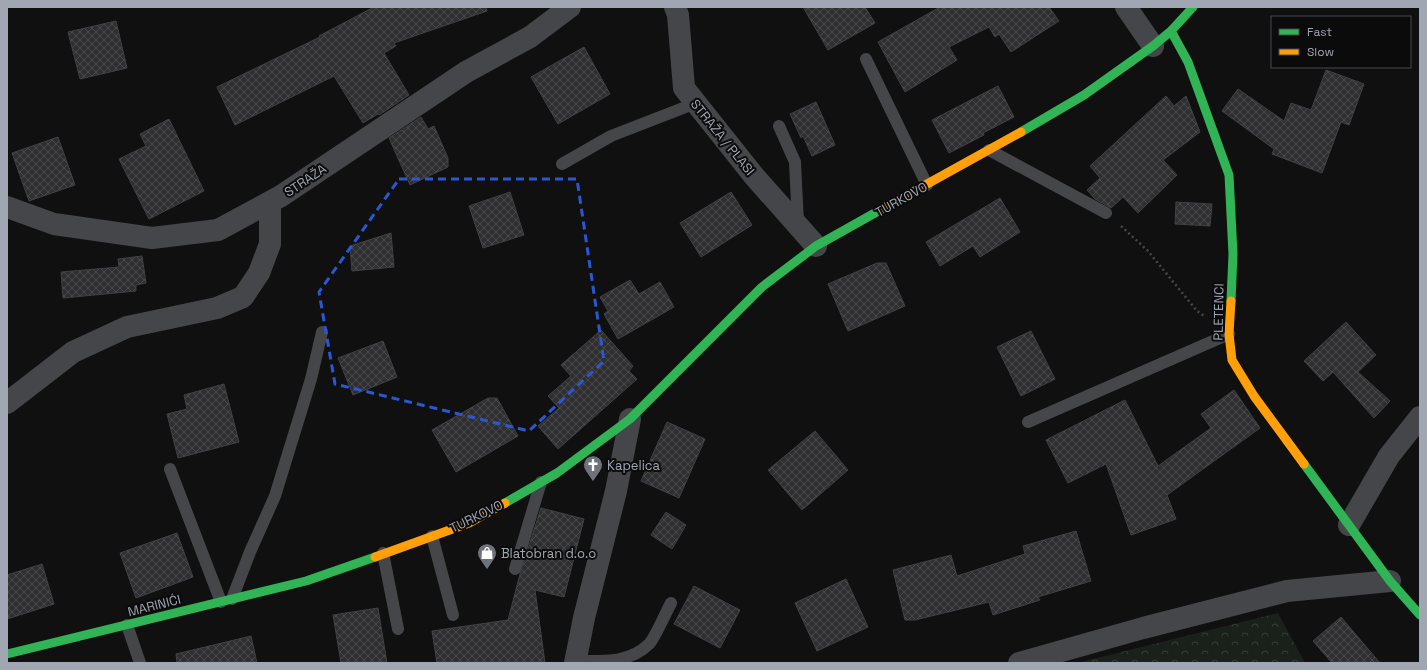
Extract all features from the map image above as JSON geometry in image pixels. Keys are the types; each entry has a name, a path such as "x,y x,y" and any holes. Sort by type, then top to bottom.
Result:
{"main road":[{"name":"TURKOVO","path":"306,581 469,523 557,473 630,419 762,287 816,246 927,185 1084,95 1153,46 1171,31 1194,7"},
{"name":"PLETENCI","path":"1171,31 1188,62 1229,175 1233,254 1229,334 1232,360 1254,396 1390,581 1420,615"},
{"name":"MARINIĆI","path":"7,654 306,581"}],"street":[{"name":"STRAŽA","path":"7,207 54,224 152,238 218,230 270,202 466,72 530,37 570,7"},
{"name":"STRAŽA / PLASI","path":"675,7 678,15 684,88 754,176 816,246"},
{"path":"1126,7 1153,46"},
{"path":"7,403 73,352 127,327 217,308 243,297 258,273 270,244 270,202"},
{"path":"1349,525 1389,456 1420,417"},
{"path":"575,662 584,618 616,491 630,419"},
{"path":"1019,663 1143,628 1287,591 1390,581"}],"lane":[{"path":"866,59 927,185"},
{"path":"562,164 611,136 696,103"},
{"path":"779,126 795,162 798,226"},
{"path":"989,150 1106,213"},
{"path":"227,600 276,496 310,380 322,332"},
{"path":"1028,422 1229,334"},
{"path":"170,469 227,600"},
{"path":"515,569 541,482"},
{"path":"432,536 453,615"},
{"path":"383,553 398,629"},
{"path":"575,662 604,662 620,660 650,644 671,603"},
{"path":"128,625 140,663"}],"path":[{"path":"1106,213 1148,251 1197,311 1229,334"}],"highlighted area":[{"path":"399,179 577,179 604,361 529,431 335,384 319,292"}],"green space":[{"path":"1278,613 1305,663 1077,663"}],"building":[{"path":"374,7 486,7 487,11 394,43 396,46 384,53 409,95 379,115 378,114 363,123 334,76 235,125 217,87 320,37 319,36"},
{"path":"803,7 865,7 875,23 828,50"},
{"path":"940,7 1049,7 1059,21 1011,52 999,34 995,37 989,27 949,47 957,60 905,92 878,42"},
{"path":"116,21 127,68 80,79 68,32"},
{"path":"584,47 610,94 558,124 531,77"},
{"path":"1326,70 1364,84 1349,125 1341,122 1322,173 1272,154 1274,149 1222,111 1238,89 1284,121 1291,103 1311,110"},
{"path":"998,86 1014,117 983,133 984,135 949,153 932,120"},
{"path":"1166,96 1174,106 1186,96 1200,132 1163,160 1177,175 1138,213 1123,197 1111,208 1095,199 1087,190 1100,178 1090,166"},
{"path":"816,102 835,145 812,156 803,136 801,138 790,114"},
{"path":"421,117 428,129 434,126 448,158 448,167 410,185 389,138"},
{"path":"169,119 204,191 149,219 119,159 146,146 140,134"},
{"path":"58,137 75,185 29,201 12,153"},
{"path":"510,192 524,235 483,248 469,206"},
{"path":"731,192 752,225 701,257 680,223"},
{"path":"1000,198 1020,232 980,257 973,246 940,266 926,242"},
{"path":"1176,202 1212,204 1210,226 1175,224"},
{"path":"391,233 394,267 352,271 350,246"},
{"path":"142,256 146,283 136,285 136,291 63,298 61,272 119,267 118,259"},
{"path":"877,263 886,263 905,306 848,331 828,284"},
{"path":"630,280 639,294 660,282 674,307 618,339 604,314 608,311 600,297"},
{"path":"1346,322 1376,355 1358,372 1390,401 1374,418 1333,372 1323,381 1304,361"},
{"path":"601,330 633,366 629,371 637,379 558,449 538,426 559,408 548,396 571,376 561,365"},
{"path":"1031,331 1055,379 1021,396 997,347"},
{"path":"383,341 397,377 353,395 338,358"},
{"path":"224,384 239,442 178,458 167,414 187,409 184,395"},
{"path":"1234,390 1260,428 1167,495 1176,519 1131,535 1106,464 1068,483 1046,440 1125,400 1158,466 1211,428 1201,414"},
{"path":"488,398 497,398 518,436 456,472 432,430"},
{"path":"667,422 705,439 679,498 641,481"},
{"path":"815,431 848,470 802,510 768,470"},
{"path":"541,508 584,519 564,597 535,590 545,663 437,663 432,631 508,620 520,574"},
{"path":"666,512 686,525 672,549 651,535"},
{"path":"1076,531 1091,581 1038,597 1040,600 993,615 989,602 915,620 905,620 893,570 951,555 957,576 1025,554 1023,546"},
{"path":"177,533 193,577 136,598 120,553"},
{"path":"42,564 54,604 7,619 7,575"},
{"path":"846,579 868,627 817,651 795,603"},
{"path":"694,586 740,610 720,648 674,624"},
{"path":"378,608 387,663 341,663 333,615"},
{"path":"1341,617 1380,663 1332,663 1313,641"},
{"path":"251,636 257,663 177,663 176,654"}],"traffic: fast":[{"path":"1021,132 1084,95 1153,46 1171,31 1193,7"},
{"path":"1171,31 1188,62 1229,175 1233,254 1231,301"},
{"path":"505,503 557,473 630,419 762,287 816,246 882,209"},
{"path":"1304,464 1390,581 1420,615"},
{"path":"7,654 306,581 375,557"}],"traffic: slow":[{"path":"882,209 1021,132"},
{"path":"1231,301 1229,334 1232,360 1254,396 1304,464"},
{"path":"375,557 469,523 505,503"}],"place":[{"name":"Kapelica","path":"593,482"},
{"name":"Blatobran d.o.o","path":"487,570"}]}
